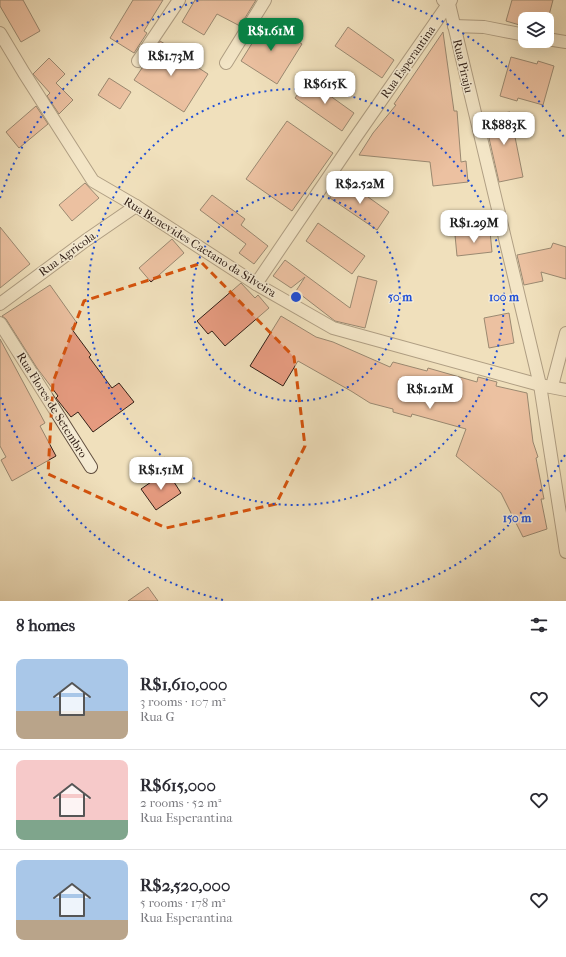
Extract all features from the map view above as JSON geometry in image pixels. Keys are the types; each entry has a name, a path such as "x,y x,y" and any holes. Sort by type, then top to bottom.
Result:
{"street":[{"path":"138,61 179,0"},
{"path":"226,63 265,0"},
{"name":"Rua Piraju","path":"448,1 546,386 566,552"},
{"name":"Rua Esperantina","path":"256,284 448,1"},
{"path":"454,26 484,27 518,34"},
{"name":"Rua Benevides Caetano da Silveira","path":"0,33 93,181 136,206 256,284 334,328 546,386 566,390"},
{"path":"554,40 566,42"},
{"name":"Rua Agricola","path":"0,304 85,241 136,206"},
{"name":"Rua Flores de Setembro","path":"0,323 91,467"},
{"path":"546,386 566,333"}],"highlighted area":[{"path":"202,263 294,357 305,446 276,504 166,528 48,474 53,382 84,301"}],"building":[{"path":"0,0 23,0 40,31 21,42 0,6"},
{"path":"133,0 163,0 144,31 147,33 134,53 110,38"},
{"path":"195,0 256,0 240,26 217,14 204,35 182,22"},
{"path":"512,0 553,0 550,12 518,12 518,25 506,21"},
{"path":"262,19 302,44 277,84 241,61 256,37 257,34 254,32"},
{"path":"348,27 394,60 382,78 335,46"},
{"path":"443,32 454,111 457,111 461,162 466,161 468,182 433,186 430,162 359,155 373,133 396,105 394,104"},
{"path":"160,41 183,55 182,57 208,74 184,112 134,80"},
{"path":"511,57 537,64 538,61 554,66 543,105 518,98 517,101 500,96"},
{"path":"49,58 65,74 56,83 73,100 59,114 47,96 50,93 33,74"},
{"path":"109,78 131,92 120,109 98,95"},
{"path":"308,80 354,113 342,131 295,98"},
{"path":"36,106 48,124 19,148 6,132"},
{"path":"510,112 523,177 499,182 484,116"},
{"path":"287,121 333,153 292,211 246,179"},
{"path":"343,179 389,212 377,230 330,198"},
{"path":"85,183 99,198 72,221 59,205"},
{"path":"212,195 245,219 241,225 268,246 254,264 239,253 246,244 200,210"},
{"path":"318,223 365,256 352,274 306,241"},
{"path":"0,227 30,264 0,288"},
{"path":"490,231 492,252 457,256 455,235"},
{"path":"172,239 184,253 151,282 139,268"},
{"path":"553,243 566,247 566,279 541,272 543,281 524,285 517,255 551,248"},
{"path":"285,260 350,308 358,276 377,281 365,328 335,321 296,291 305,277 291,288 273,276"},
{"path":"241,283 255,298 258,295 269,308 225,346 212,331 208,334 197,321"},
{"path":"50,285 77,323 71,328 91,355 89,357 112,388 119,383 134,402 93,432 78,412 71,417 56,398 58,396 37,368 6,319 2,316"},
{"path":"509,313 514,343 489,348 484,318"},
{"path":"281,316 316,337 333,342 390,367 393,362 427,371 428,368 477,382 478,377 497,382 496,386 527,393 533,442 538,457 536,458 544,499 541,499 547,529 523,537 501,493 456,456 466,429 412,414 411,417 393,412 393,409 370,403 298,361 283,386 250,366"},
{"path":"0,339 45,423 40,426 56,456 12,481 1,460 6,457 0,446"},
{"path":"167,471 181,493 156,510 141,489"},
{"path":"148,587 158,601 128,601"}]}
